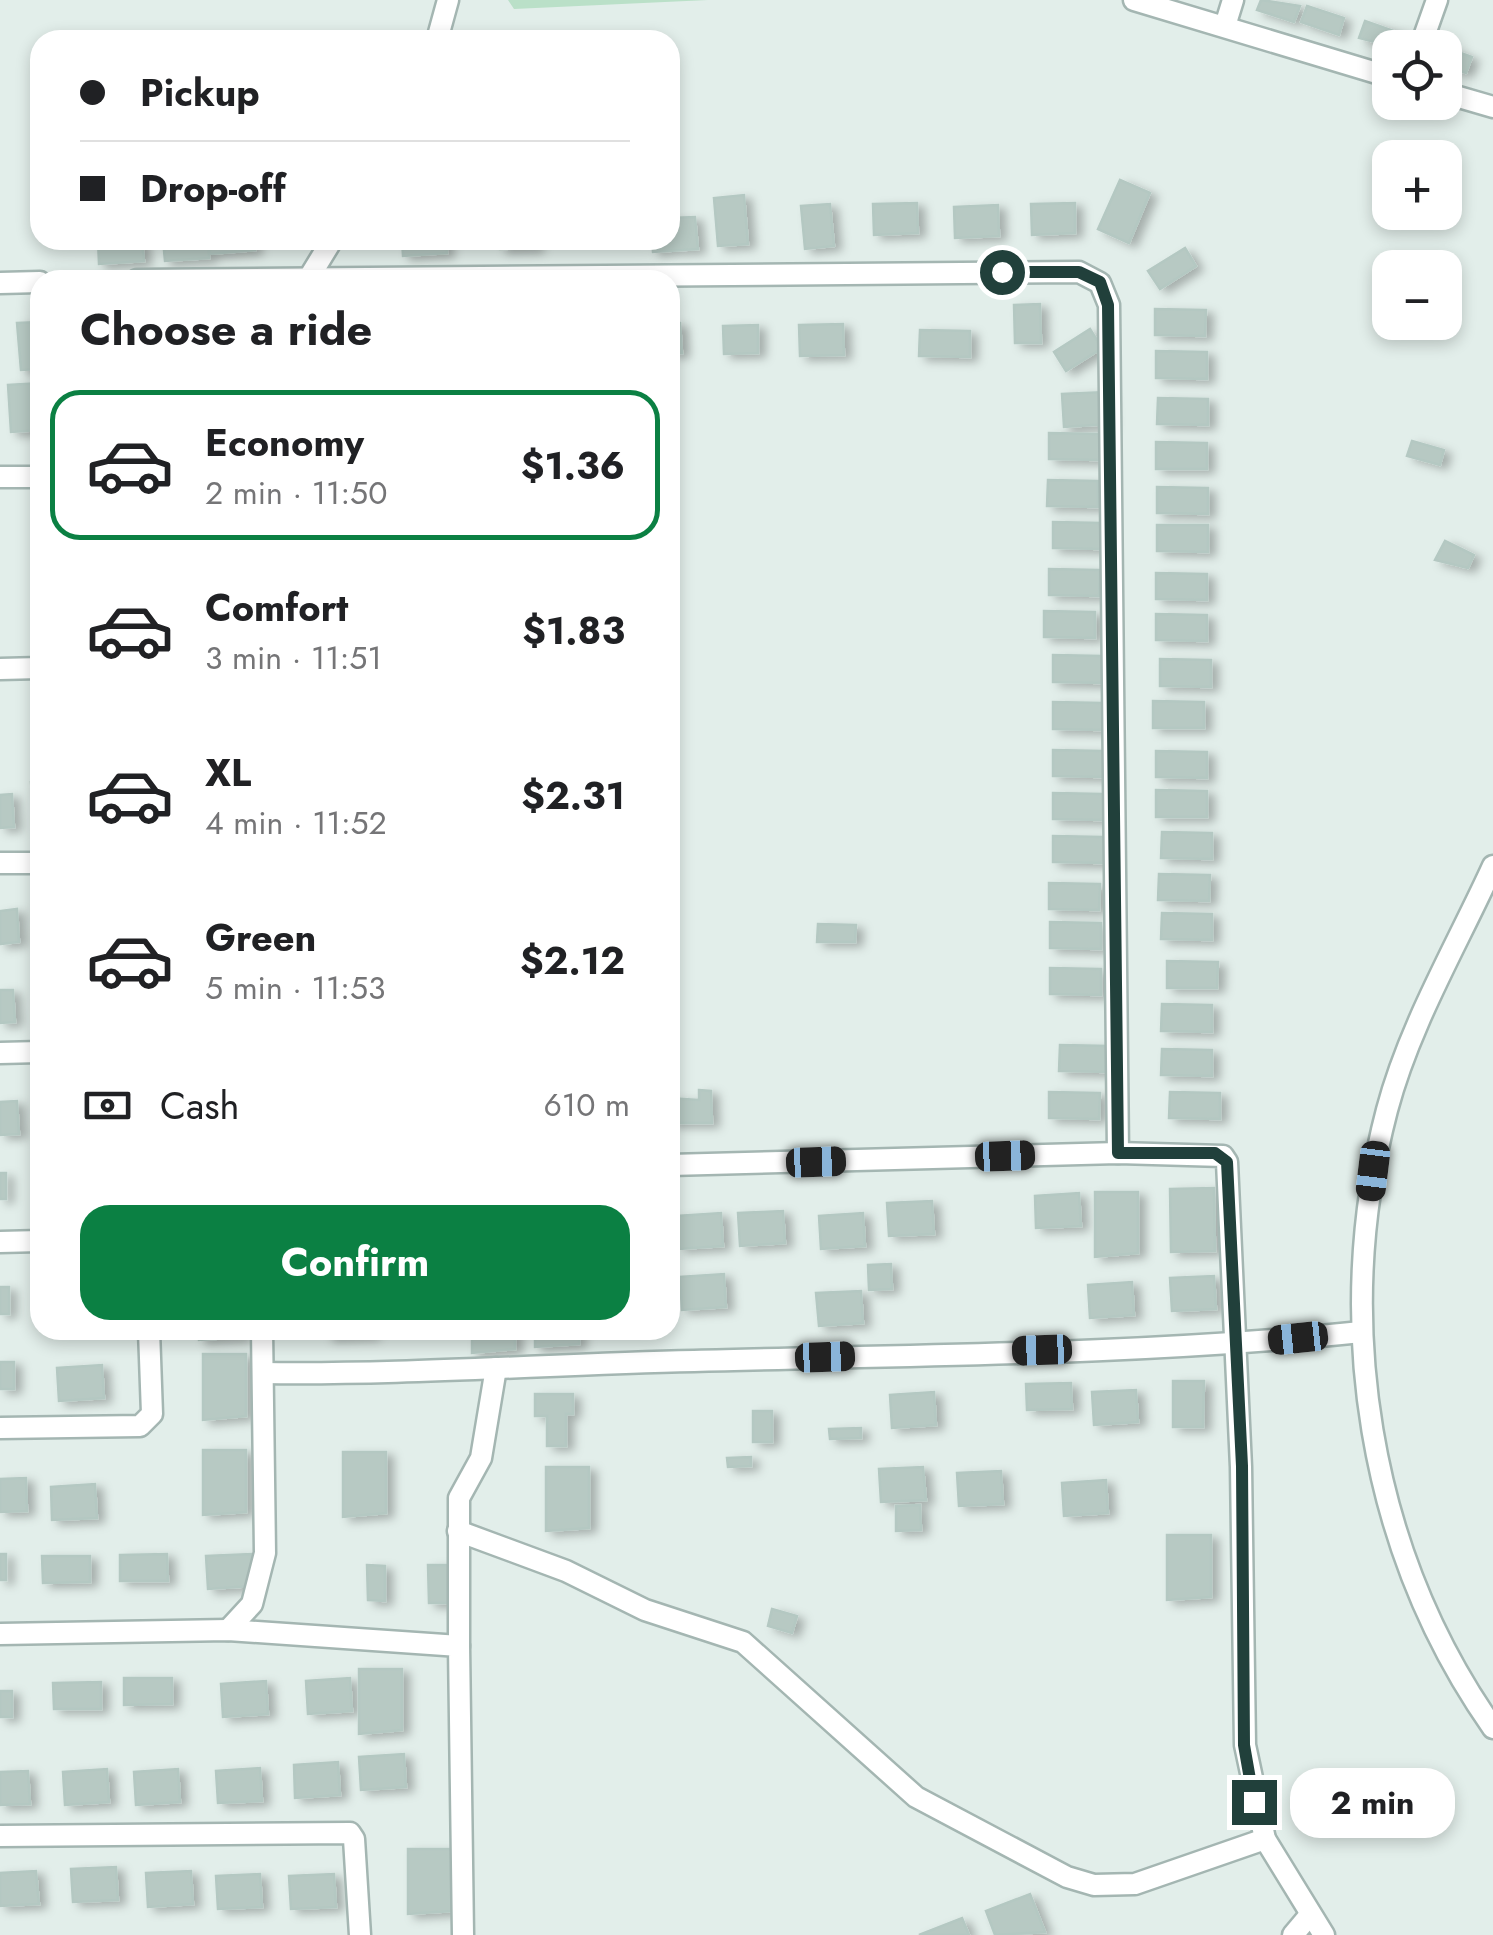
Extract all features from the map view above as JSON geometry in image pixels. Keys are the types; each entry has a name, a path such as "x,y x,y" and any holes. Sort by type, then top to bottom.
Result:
{"street":[{"path":"440,30 448,0"},
{"path":"1134,0 1372,71"},
{"path":"1225,26 1233,0"},
{"path":"1426,30 1437,0"},
{"path":"1462,99 1493,107"},
{"path":"680,274 1079,272 1100,282 1108,305 1118,1153"},
{"path":"0,283 30,282"},
{"path":"0,477 30,477"},
{"path":"0,668 30,668"},
{"path":"0,863 30,863"},
{"path":"1493,866 1414,1036 1388,1106 1373,1171 1361,1332 1374,1456 1400,1541 1432,1619 1470,1695 1493,1728"},
{"path":"0,1053 30,1052"},
{"path":"680,1165 1118,1153 1215,1153 1227,1162 1242,1466 1244,1745 1265,1840 1324,1935"},
{"path":"0,1242 30,1241"},
{"path":"263,1373 395,1374 1234,1345 1361,1332"},
{"path":"0,1428 140,1426 148,1422 152,1414 149,1340"},
{"path":"228,1630 252,1604 265,1553 262,1340"},
{"path":"463,1935 459,1498 481,1458 496,1368"},
{"path":"458,1531 566,1571 646,1610 743,1642 916,1797 1067,1876 1094,1885 1135,1884 1265,1840"},
{"path":"0,1634 228,1630 459,1646"},
{"path":"0,1836 350,1833 354,1839 360,1935"},
{"path":"1292,1935 1310,1916"}],"green space":[{"path":"508,0 708,0 514,9"}],"building":[{"path":"1261,0 1300,6 1294,22 1257,10"},
{"path":"1307,6 1344,18 1339,35 1301,22"},
{"path":"1365,21 1391,30 1372,30 1372,41 1359,38"},
{"path":"1462,53 1472,57 1466,73 1462,72"},
{"path":"1120,180 1150,193 1129,243 1098,229"},
{"path":"744,195 748,244 718,246 714,198"},
{"path":"917,203 918,233 874,235 873,204"},
{"path":"1075,203 1075,233 1032,235 1031,204"},
{"path":"830,204 834,246 805,249 801,206"},
{"path":"998,205 999,236 955,238 954,207"},
{"path":"695,217 698,249 653,252 680,250 680,218"},
{"path":"1185,248 1196,266 1160,289 1148,271"},
{"path":"98,250 143,250 144,261 99,264"},
{"path":"164,250 209,250 209,258 165,261"},
{"path":"210,250 255,250 210,254"},
{"path":"403,250 447,250 447,253 403,256"},
{"path":"1040,304 1041,343 1015,343 1014,305"},
{"path":"1155,309 1206,310 1205,336 1155,335"},
{"path":"30,322 30,370 21,370 17,323"},
{"path":"843,324 844,355 800,356 799,325"},
{"path":"758,325 758,353 724,354 723,326"},
{"path":"1090,329 1102,348 1066,371 1054,352"},
{"path":"920,330 970,331 970,357 919,356"},
{"path":"1156,351 1207,352 1207,379 1156,378"},
{"path":"30,384 30,431 11,432 8,385"},
{"path":"1106,392 1108,424 1064,427 1062,394"},
{"path":"1158,398 1208,399 1208,425 1157,424"},
{"path":"1049,433 1100,434 1099,460 1049,459"},
{"path":"1412,441 1444,450 1440,465 1407,456"},
{"path":"1156,442 1207,443 1207,469 1156,469"},
{"path":"1048,480 1098,481 1098,507 1047,506"},
{"path":"1157,487 1208,488 1208,514 1157,513"},
{"path":"1053,522 1104,523 1103,549 1053,548"},
{"path":"1157,525 1208,525 1208,552 1157,551"},
{"path":"1445,541 1474,555 1468,568 1435,560"},
{"path":"1049,569 1100,570 1099,596 1049,595"},
{"path":"1156,573 1207,574 1207,600 1156,599"},
{"path":"1044,611 1095,612 1095,638 1044,637"},
{"path":"1156,614 1207,615 1207,641 1156,640"},
{"path":"1053,655 1104,656 1103,683 1053,682"},
{"path":"1160,659 1211,660 1211,687 1160,686"},
{"path":"1153,701 1204,702 1204,728 1153,728"},
{"path":"1053,702 1104,703 1103,730 1053,729"},
{"path":"1053,750 1104,751 1103,777 1053,776"},
{"path":"1156,751 1207,752 1207,778 1156,777"},
{"path":"1156,790 1207,791 1207,817 1156,817"},
{"path":"1053,793 1104,794 1103,820 1053,819"},
{"path":"12,794 14,827 0,828 0,795"},
{"path":"1162,832 1212,833 1212,859 1161,858"},
{"path":"1053,836 1104,837 1103,863 1053,862"},
{"path":"1159,874 1210,875 1209,901 1158,900"},
{"path":"1049,883 1100,884 1099,910 1049,909"},
{"path":"17,909 19,942 0,944 0,911"},
{"path":"1162,913 1212,914 1212,940 1161,939"},
{"path":"1050,922 1101,923 1101,949 1050,948"},
{"path":"818,924 856,925 855,942 817,942"},
{"path":"1167,961 1218,962 1217,988 1167,988"},
{"path":"1050,968 1101,969 1101,995 1050,994"},
{"path":"0,990 13,990 15,1022 0,1023"},
{"path":"1162,1004 1212,1005 1212,1032 1161,1031"},
{"path":"1060,1045 1111,1046 1110,1072 1059,1071"},
{"path":"1162,1049 1212,1050 1212,1076 1161,1075"},
{"path":"699,1090 711,1091 712,1123 680,1123 680,1099 699,1100"},
{"path":"1049,1092 1100,1093 1099,1119 1049,1118"},
{"path":"1170,1092 1220,1093 1220,1119 1169,1118"},
{"path":"17,1101 19,1134 0,1135 0,1102"},
{"path":"0,1173 6,1173 6,1199 0,1199"},
{"path":"1214,1188 1215,1251 1171,1252 1170,1189"},
{"path":"1095,1192 1138,1192 1138,1253 1095,1257"},
{"path":"1079,1193 1081,1226 1036,1228 1035,1196"},
{"path":"932,1201 934,1234 889,1236 887,1203"},
{"path":"783,1211 785,1243 740,1246 738,1213"},
{"path":"721,1213 723,1246 680,1249 680,1216"},
{"path":"863,1213 865,1246 821,1249 819,1216"},
{"path":"891,1264 892,1289 869,1290 868,1265"},
{"path":"724,1274 726,1307 682,1310 680,1277"},
{"path":"1214,1276 1216,1309 1172,1311 1170,1278"},
{"path":"1132,1282 1134,1315 1090,1318 1088,1285"},
{"path":"0,1287 9,1287 9,1314 0,1314"},
{"path":"861,1291 863,1323 819,1326 816,1293"},
{"path":"472,1340 515,1340 515,1349 472,1353"},
{"path":"535,1340 579,1340 579,1344 535,1347"},
{"path":"203,1354 246,1354 246,1416 203,1420"},
{"path":"0,1362 14,1362 14,1389 0,1389"},
{"path":"102,1365 104,1398 59,1401 57,1368"},
{"path":"1173,1381 1204,1381 1203,1427 1173,1427"},
{"path":"1071,1383 1072,1409 1027,1410 1026,1384"},
{"path":"1136,1390 1138,1422 1094,1425 1092,1392"},
{"path":"934,1392 936,1425 892,1428 890,1395"},
{"path":"535,1394 573,1394 573,1414 566,1414 566,1446 547,1446 547,1416 535,1416"},
{"path":"753,1411 772,1411 772,1442 753,1442"},
{"path":"861,1428 861,1438 830,1439 829,1429"},
{"path":"203,1450 246,1450 246,1512 203,1515"},
{"path":"343,1452 386,1452 386,1513 343,1517"},
{"path":"751,1457 751,1466 728,1467 727,1458"},
{"path":"546,1467 589,1467 589,1528 546,1531"},
{"path":"923,1467 926,1500 881,1502 879,1469"},
{"path":"1001,1471 1003,1504 959,1506 957,1473"},
{"path":"26,1478 27,1511 0,1512 0,1479"},
{"path":"1106,1480 1108,1513 1064,1516 1062,1483"},
{"path":"95,1484 97,1518 52,1520 51,1487"},
{"path":"920,1505 921,1530 896,1531 896,1506"},
{"path":"1167,1535 1211,1535 1211,1597 1167,1600"},
{"path":"0,1554 6,1554 6,1580 0,1580"},
{"path":"167,1554 168,1581 120,1581 120,1555"},
{"path":"251,1554 252,1586 208,1589 206,1556"},
{"path":"42,1556 90,1556 90,1582 43,1583"},
{"path":"367,1565 385,1566 385,1601 368,1600"},
{"path":"428,1565 448,1565 449,1603 429,1603"},
{"path":"772,1609 797,1616 792,1633 768,1626"},
{"path":"359,1669 402,1669 402,1730 359,1734"},
{"path":"124,1678 172,1678 172,1704 124,1705"},
{"path":"350,1678 352,1711 308,1714 306,1681"},
{"path":"266,1681 268,1714 223,1717 221,1684"},
{"path":"101,1682 101,1709 54,1709 53,1683"},
{"path":"0,1691 12,1691 12,1717 0,1717"},
{"path":"404,1754 406,1787 361,1790 359,1757"},
{"path":"338,1762 340,1795 295,1798 294,1765"},
{"path":"260,1768 262,1801 218,1803 216,1771"},
{"path":"107,1769 109,1802 65,1805 63,1772"},
{"path":"178,1769 180,1802 136,1805 134,1772"},
{"path":"28,1771 30,1804 0,1805 0,1772"},
{"path":"408,1849 452,1849 452,1911 408,1914"},
{"path":"116,1867 118,1900 73,1902 71,1869"},
{"path":"36,1871 39,1904 0,1906 0,1873"},
{"path":"191,1871 193,1904 148,1907 146,1873"},
{"path":"260,1874 262,1907 218,1909 216,1876"},
{"path":"334,1874 336,1907 291,1909 289,1876"},
{"path":"1030,1894 1045,1932 995,1935 986,1911"},
{"path":"962,1918 969,1935 919,1935"}],"route":[{"path":"1002,272 1079,272 1100,282 1108,305 1118,1153 1215,1153 1227,1162 1242,1466 1244,1745 1254,1802"}]}
